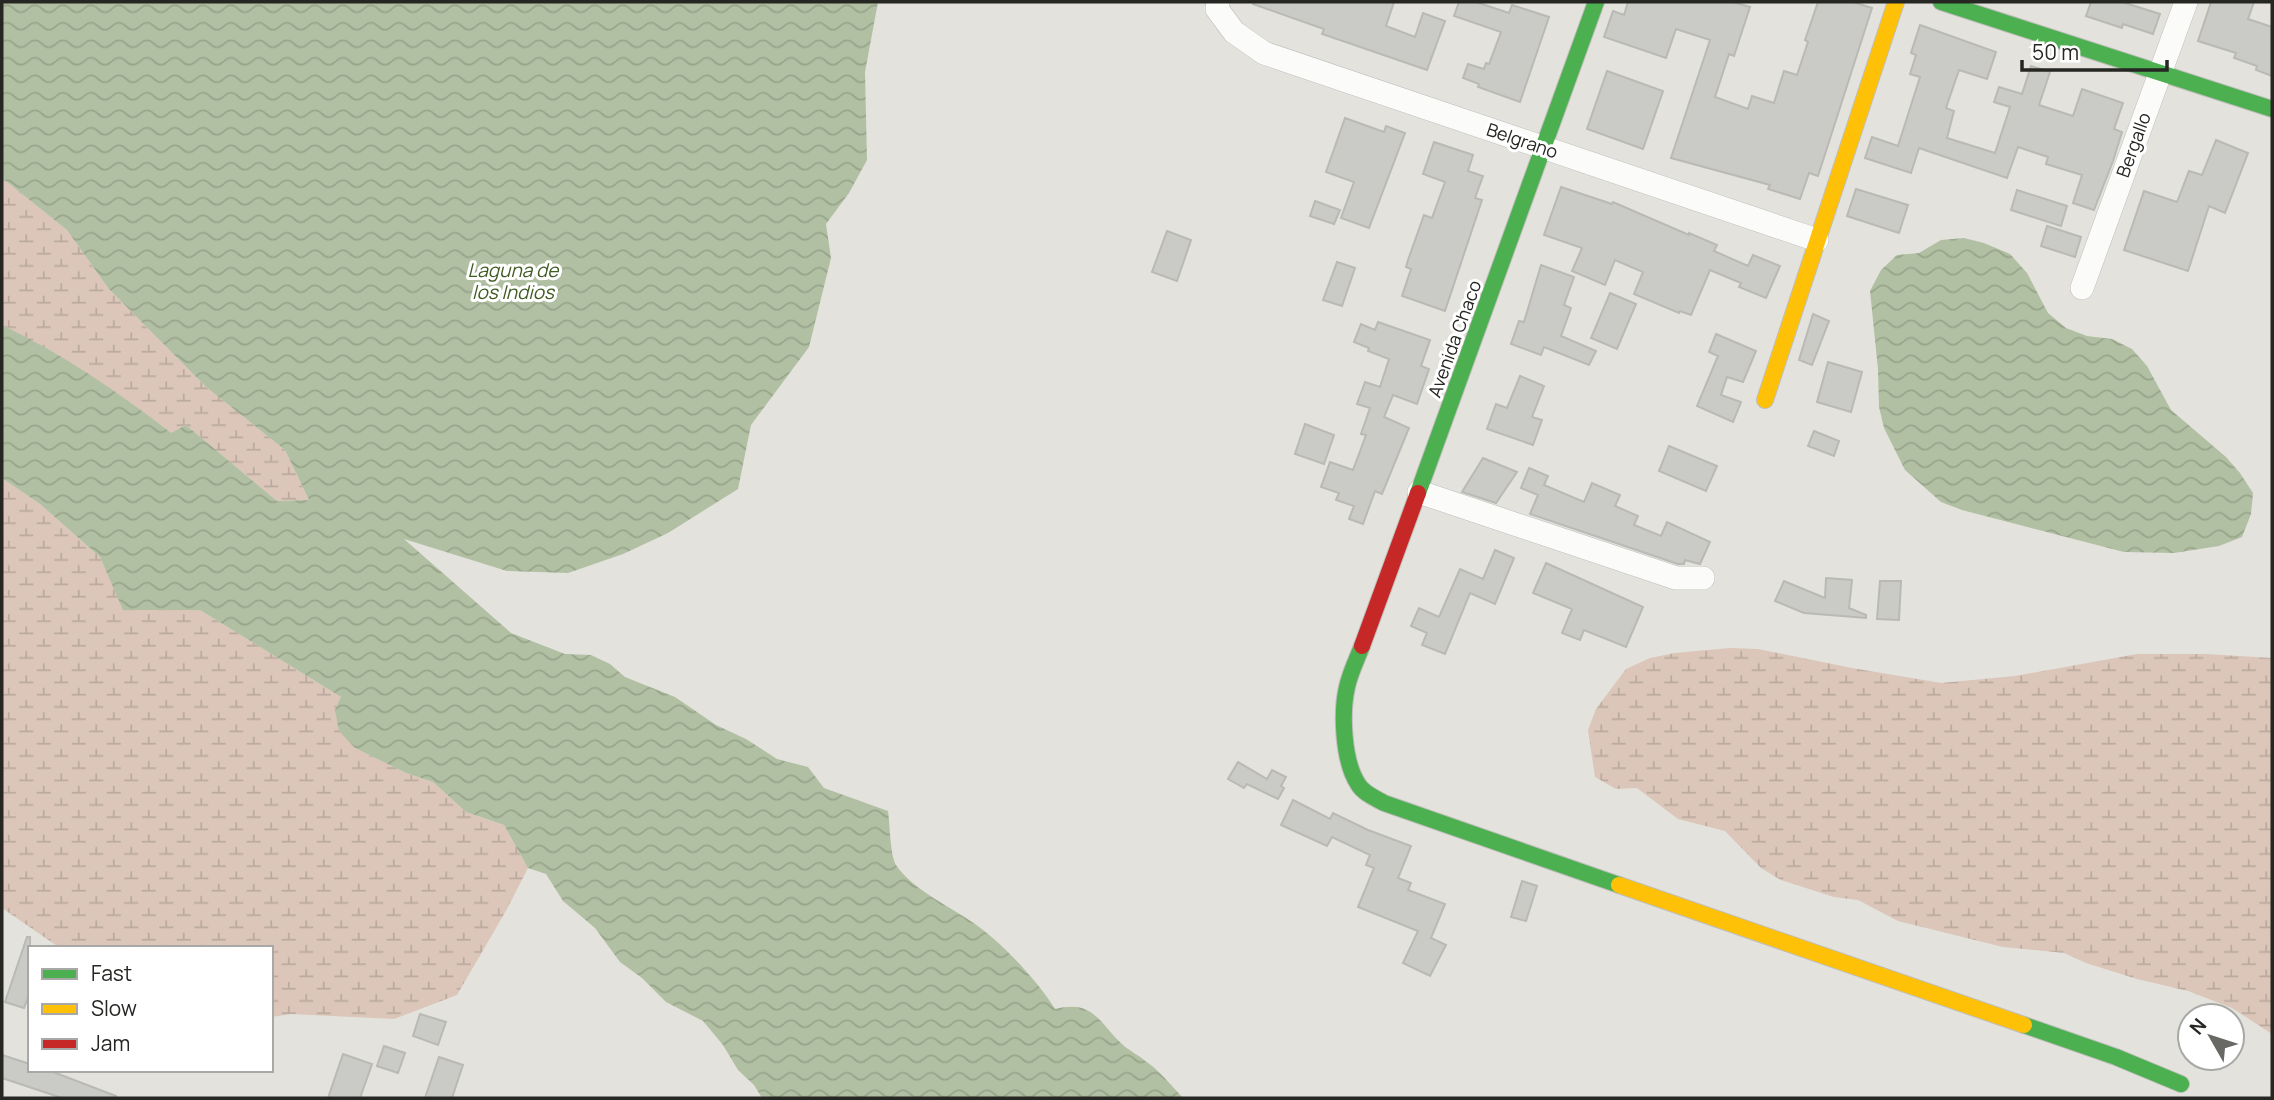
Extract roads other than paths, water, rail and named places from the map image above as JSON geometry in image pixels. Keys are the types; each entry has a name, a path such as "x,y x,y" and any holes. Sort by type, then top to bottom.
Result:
{"street":[{"name":"Belgrano","path":"1218,2 1217,9 1234,32 1264,53 1817,240"},
{"name":"Avenida Chaco","path":"1595,2 1347,687 1344,715 1349,758 1357,785 1384,803 2116,1057 2181,1084"},
{"path":"1765,400 1896,2"},
{"path":"1941,2 2272,108"},
{"name":"Bergallo","path":"2082,288 2186,2"},
{"path":"1419,492 1676,578 1703,578"}],"water":[{"name":"Laguna de los Indios","path":"2,2 878,2 865,72 867,160 849,193 826,224 831,258 809,347 751,425 738,489 668,533 623,554 568,573 507,571 404,539 511,633 565,654 591,655 610,664 625,677 675,697 716,725 746,739 777,759 808,767 824,788 888,811 892,854 896,865 910,881 992,938 1028,973 1055,1009 1079,1007 1087,1010 1122,1044 1155,1068 1183,1098 762,1098 703,1021 666,1002 642,978 620,962 595,928 563,901 546,874 528,868 504,825 466,812 433,782 406,773 355,748 339,731 335,710 341,697 200,610 123,610 100,557 40,504 2,478 2,325 90,374 171,433 186,425 277,501 309,500 285,450 206,387 108,288 67,230 2,178"},
{"path":"1964,238 2010,254 2027,273 2048,313 2066,328 2087,336 2112,339 2132,349 2147,366 2171,410 2226,457 2253,493 2251,514 2242,537 2219,546 2174,553 2124,552 1962,510 1941,502 1905,470 1884,428 1879,407 1870,291 1881,270 1897,255 1919,253 1941,240"}]}
